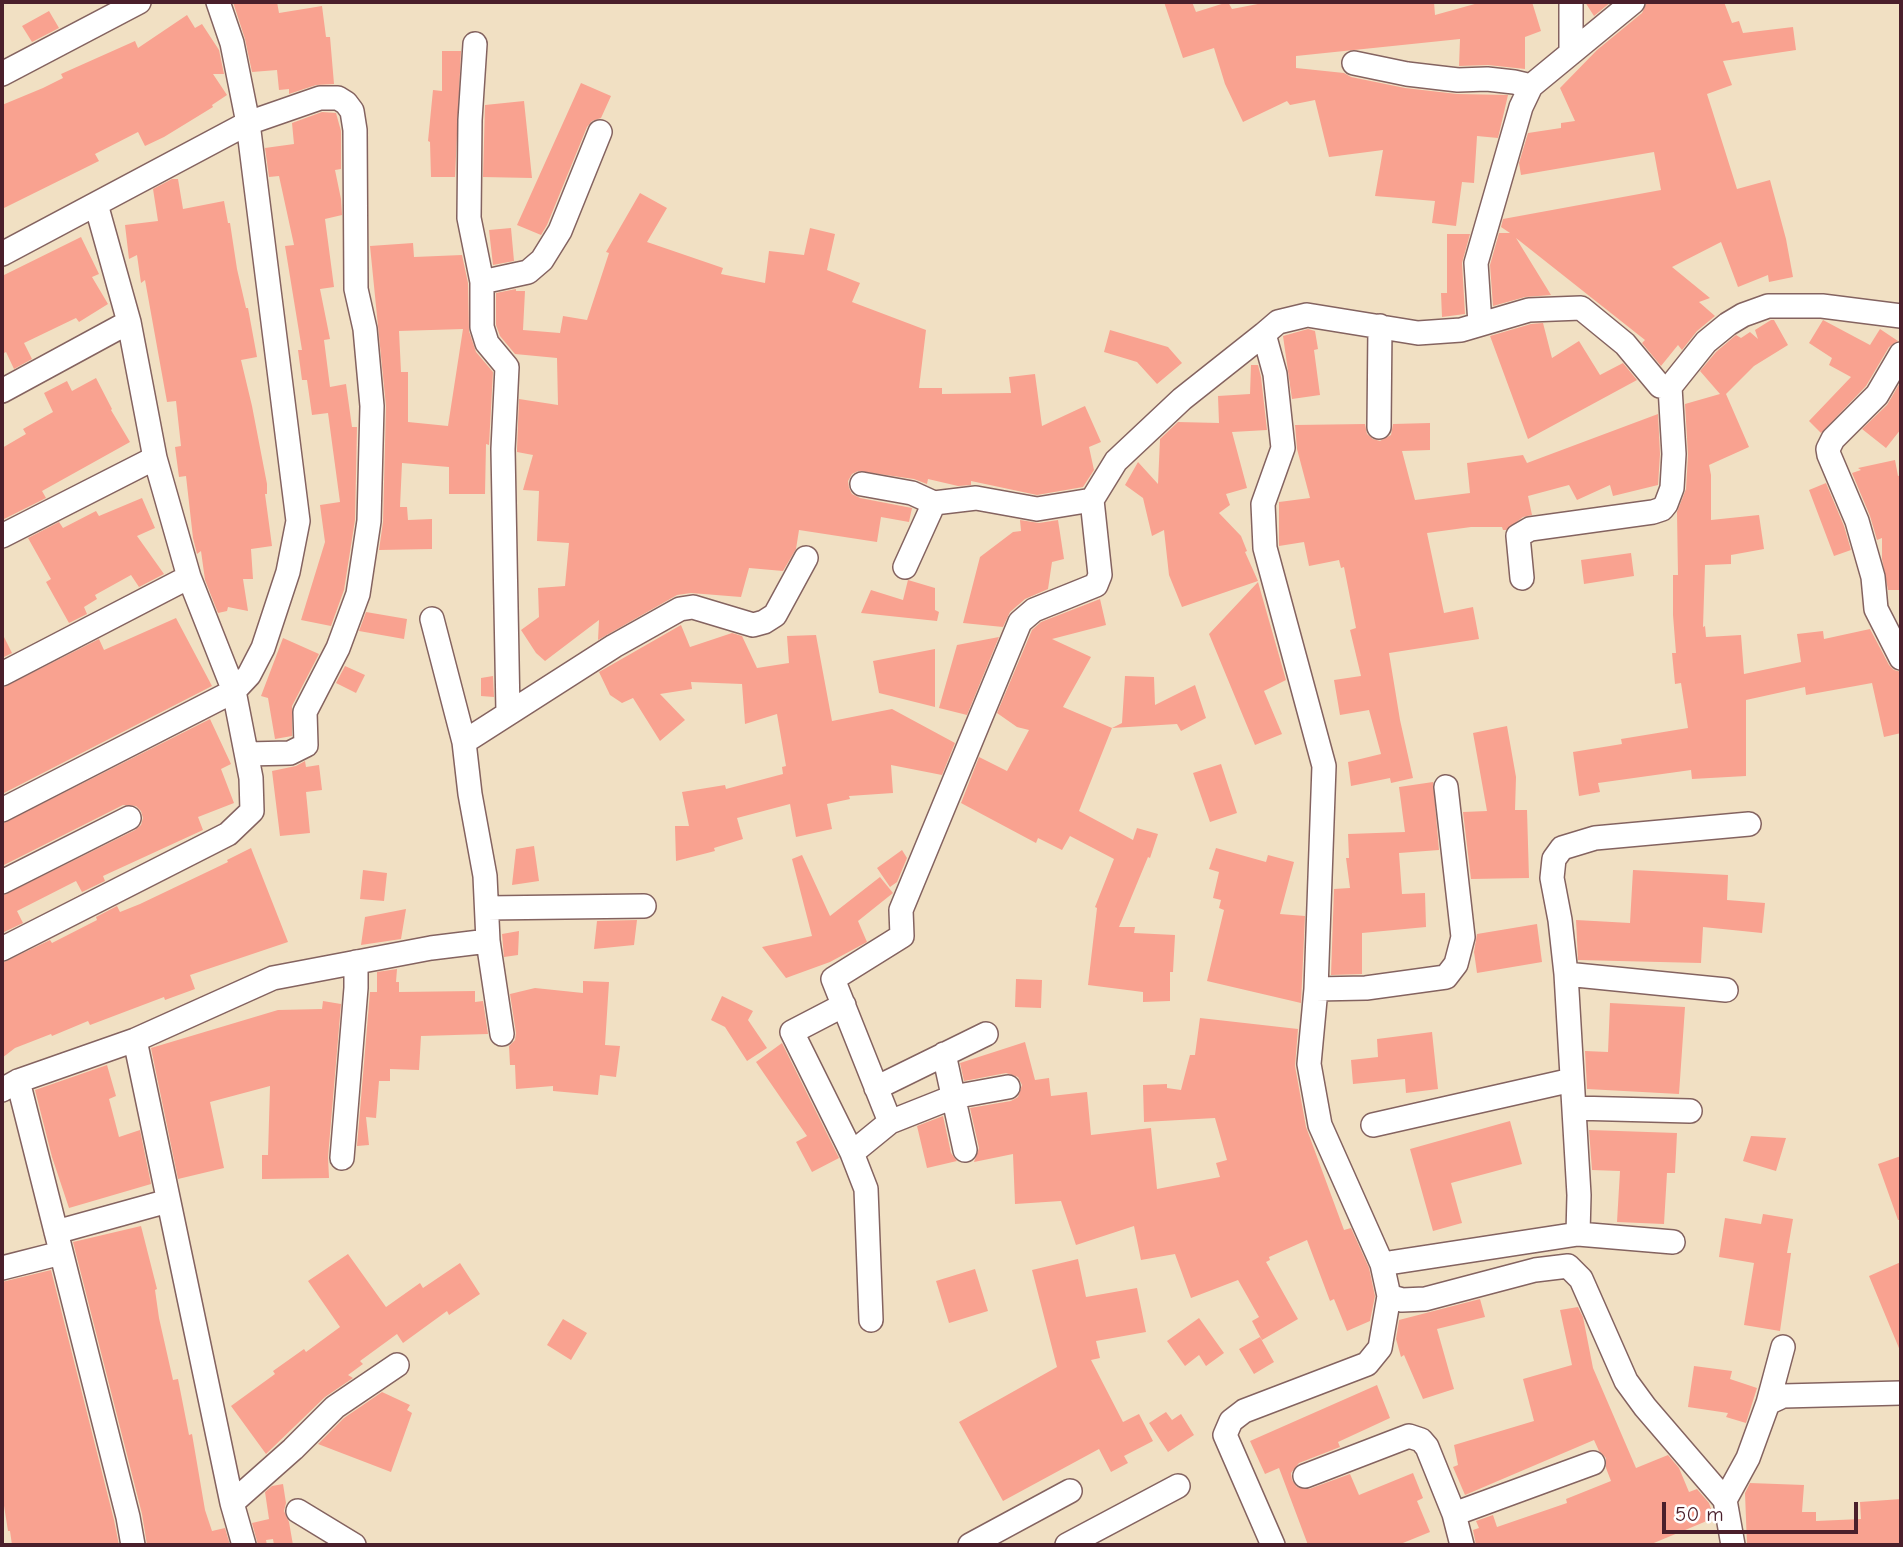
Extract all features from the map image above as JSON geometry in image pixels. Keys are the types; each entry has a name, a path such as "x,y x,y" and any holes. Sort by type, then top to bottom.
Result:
{"street":[{"path":"2,74 139,2"},
{"path":"2,810 234,691 249,675 263,648 288,572 298,521 248,123 232,43 218,2"},
{"path":"1570,2 1571,53"},
{"path":"1480,324 1476,263 1521,107 1531,86 1633,2"},
{"path":"475,44 468,210 472,244 482,282 482,327 487,343 507,367 503,449 508,712"},
{"path":"1354,63 1433,77 1487,79 1531,86"},
{"path":"2,254 248,123 320,98 338,98 352,111 355,130 356,289 365,329 372,406 369,521 358,594 338,648 304,712 306,745 290,753 247,754"},
{"path":"482,282 528,272 542,260 560,231 600,132"},
{"path":"2,948 228,834 252,811 251,778 234,691 189,577 155,458 129,322 96,204"},
{"path":"1522,578 1518,536 1530,529 1662,509 1672,488 1674,454 1670,387 1706,342 1743,315 1768,306 1822,306 1901,316"},
{"path":"890,1122 833,979 902,936 901,910 906,894 1020,622 1034,610 1096,585 1100,575 1092,500 1116,461 1182,399 1278,321 1307,315 1418,333 1461,330 1529,310 1581,308 1625,344 1660,386 1670,387"},
{"path":"2,391 129,322"},
{"path":"1379,427 1380,327"},
{"path":"1264,334 1275,374 1283,448 1263,504 1265,548 1324,766 1317,989 1309,1064 1320,1125 1381,1264 1389,1296 1380,1348 1367,1363 1244,1411 1231,1421 1225,1435 1273,1545"},
{"path":"1901,354 1877,395 1833,439 1828,449 1857,521 1873,577 1876,609 1901,658"},
{"path":"2,537 155,458"},
{"path":"862,484 912,494 934,503 976,498 1037,509 1092,500"},
{"path":"905,566 934,503"},
{"path":"464,742 614,646 686,606 753,625 764,622 775,615 806,558"},
{"path":"2,674 189,577"},
{"path":"432,619 464,742 470,794 485,876 488,941 502,1034"},
{"path":"1317,989 1366,988 1446,977 1455,964 1463,937 1446,787"},
{"path":"2,882 129,818"},
{"path":"1578,1234 1566,974 1552,877 1554,859 1562,848 1595,838 1749,824"},
{"path":"487,908 644,906"},
{"path":"133,1545 58,1242 10,1086 135,1040 273,978 431,948 488,941"},
{"path":"342,1158 356,962"},
{"path":"1566,974 1727,990"},
{"path":"844,1005 792,1032 852,1153 866,1189 871,1320"},
{"path":"876,1088 986,1034"},
{"path":"135,1040 232,1503 244,1545"},
{"path":"944,1054 965,1150"},
{"path":"1373,1125 1572,1080"},
{"path":"852,1153 890,1122 953,1097 1008,1087"},
{"path":"1573,1108 1690,1111"},
{"path":"2,1268 58,1242 168,1201"},
{"path":"1381,1264 1578,1234 1673,1242"},
{"path":"1389,1296 1402,1300 1425,1299 1535,1270 1569,1266 1581,1279 1626,1381 1725,1500 1732,1545"},
{"path":"1725,1500 1748,1458 1768,1403 1783,1347"},
{"path":"232,1503 335,1407 397,1365"},
{"path":"1768,1403 1783,1396 1901,1393"},
{"path":"1305,1476 1409,1436 1421,1440 1427,1447 1454,1514 1462,1545"},
{"path":"1454,1514 1593,1463"},
{"path":"1067,1545 1178,1486"},
{"path":"970,1545 1070,1491"},
{"path":"298,1511 354,1545"}],"building":[{"path":"233,2 277,2 279,13 322,6 326,37 330,37 334,84 316,85 289,94 289,89 279,90 277,70 252,72"},
{"path":"1164,2 1192,2 1196,12 1228,2 1232,9 1268,2 1434,2 1435,15 1482,2 1532,2 1541,31 1525,37 1525,69 1488,65 1459,66 1460,39 1296,56 1296,68 1344,73 1351,77 1405,88 1457,94 1508,95 1498,138 1477,136 1474,183 1462,182 1456,226 1432,223 1435,201 1375,196 1383,150 1329,157 1315,100 1290,105 1287,101 1243,122 1225,84 1214,48 1183,58"},
{"path":"1585,2 1611,2 1594,16"},
{"path":"1647,2 1724,2 1732,23 1739,21 1743,33 1793,27 1796,50 1723,61 1732,85 1707,94 1737,189 1770,180 1793,277 1769,282 1768,275 1738,287 1721,242 1672,267 1710,298 1699,302 1715,316 1697,331 1682,350 1678,345 1661,366 1642,343 1645,340 1516,238 1551,295 1525,297 1493,306 1490,265 1499,233 1510,233 1501,227 1503,219 1661,190 1654,152 1521,175 1519,163 1528,133 1561,128 1561,123 1575,121 1560,88 1597,50 1642,13"},
{"path":"49,11 59,28 32,42 22,26"},
{"path":"187,15 195,28 202,24 219,50 224,74 213,74 227,95 212,105 213,107 164,137 145,146 138,132 95,154 99,161 2,209 2,105 43,88 63,78 61,74 135,41 138,48"},
{"path":"442,51 461,51 455,177 431,177 428,141 433,90 442,91"},
{"path":"581,83 611,96 601,118 592,121 587,127 541,235 517,225"},
{"path":"524,101 532,178 483,177 485,105"},
{"path":"322,112 336,113 341,131 341,169 335,170 342,215 325,219 334,287 320,289 330,339 324,340 330,387 346,384 352,427 357,427 355,520 344,590 331,626 301,620 325,542 320,505 340,502 328,413 312,415 307,380 302,380 298,350 302,350 285,246 294,245 279,176 269,177 265,148 294,144 292,123"},
{"path":"172,179 178,179 183,209 224,201 257,357 241,360 267,484 265,494 272,546 251,549 253,579 243,579 248,611 228,607 227,611 218,613 205,580 201,551 197,554 193,538 186,476 179,477 175,447 181,446 176,401 167,402 145,280 141,283 137,255 129,259 125,225 158,221 153,189"},
{"path":"640,193 667,208 647,242 723,268 721,274 765,283 769,251 804,255 810,228 835,234 827,270 860,283 852,302 926,330 919,388 942,388 942,394 1011,393 1009,377 1035,374 1042,426 1085,406 1101,442 1089,447 1094,470 1083,487 1037,495 971,481 971,485 958,486 928,479 927,484 914,479 858,471 852,474 848,481 852,494 912,508 909,522 881,517 877,542 799,530 796,549 783,571 749,568 741,597 691,593 677,595 598,640 599,620 545,661 536,653 521,630 539,617 538,588 565,586 569,543 537,541 539,491 523,490 533,455 517,452 517,449 519,399 558,405 557,358 515,354 500,336 496,325 496,293 516,289 525,291 523,330 560,333 563,316 587,320 609,253 606,252"},
{"path":"511,228 514,261 493,265 489,230"},
{"path":"1447,234 1470,234 1462,263 1465,314 1442,317 1441,293 1447,293"},
{"path":"81,237 99,274 92,277 108,304 79,322 76,318 24,343 32,359 14,369 6,352 2,354 2,276"},
{"path":"413,243 414,257 462,255 468,283 469,331 476,352 493,372 489,445 486,444 485,494 449,494 449,467 402,463 400,507 407,507 408,520 432,519 432,549 379,550 383,522 386,406 370,246","holes":["463,329 448,426 408,422 408,372 401,372 399,331"]},
{"path":"1774,320 1788,345 1754,366 1726,394 1749,447 1709,465 1711,520 1759,515 1764,549 1731,555 1731,564 1705,565 1703,627 1705,626 1706,637 1741,635 1744,674 1801,662 1797,634 1823,631 1824,639 1870,629 1889,665 1901,672 1901,733 1884,737 1872,683 1806,695 1805,687 1746,700 1746,776 1692,779 1691,770 1598,783 1600,792 1579,796 1573,752 1622,744 1621,739 1688,728 1681,683 1675,684 1672,653 1676,653 1673,575 1678,575 1677,512 1686,489 1688,455 1685,404 1720,394 1700,371 1716,352 1736,335 1741,338 1750,332 1758,339 1755,330"},
{"path":"1823,320 1870,345 1880,329 1898,341 1889,347 1866,386 1821,433 1809,421 1851,377 1829,365 1832,358 1809,343"},
{"path":"1543,323 1552,358 1579,341 1600,375 1623,363 1637,380 1528,439 1490,336"},
{"path":"1308,329 1315,331 1318,349 1314,350 1320,395 1292,399 1283,336"},
{"path":"1110,330 1168,347 1182,363 1157,384 1137,362 1104,352"},
{"path":"1251,365 1258,365 1261,377 1267,430 1232,432 1247,488 1226,494 1230,505 1219,513 1241,536 1258,581 1182,607 1169,575 1164,530 1152,536 1143,498 1125,485 1138,462 1158,484 1160,439 1178,422 1219,423 1218,396 1250,394"},
{"path":"96,378 130,442 42,491 46,498 2,520 2,448 26,434 23,429 53,412 44,393 67,381 72,391"},
{"path":"1901,381 1901,429 1886,448 1862,429 1887,405"},
{"path":"1658,414 1658,485 1613,496 1610,485 1577,500 1569,485 1528,496 1532,515 1523,517 1506,530 1502,527 1471,527 1427,533 1444,613 1473,607 1479,639 1389,653 1413,778 1391,783 1390,778 1351,786 1348,762 1381,754 1369,710 1340,715 1334,680 1361,676 1350,630 1356,628 1344,567 1341,568 1339,560 1309,566 1304,542 1279,546 1279,502 1310,498 1297,449 1295,425 1365,424 1367,434 1380,441 1391,435 1393,424 1430,423 1430,450 1402,451 1415,500 1470,493 1467,463 1523,455 1527,463"},
{"path":"1895,460 1898,476 1901,475 1901,590 1888,590 1882,559 1882,538 1877,540 1852,473 1861,470 1858,468"},
{"path":"1826,483 1851,550 1834,556 1809,490"},
{"path":"142,498 155,528 137,536 164,574 139,587 131,575 95,595 97,599 84,607 87,614 69,623 46,582 51,579 28,538 59,522 63,528 96,511 99,516"},
{"path":"1020,520 1039,523 1058,520 1064,559 1052,562 1048,589 1025,599 1010,612 1003,627 963,623 980,557 1013,532 1021,531"},
{"path":"1631,553 1634,576 1584,584 1581,560"},
{"path":"908,580 935,588 935,610 939,612 937,621 861,613 871,590 903,600"},
{"path":"1258,582 1286,680 1264,691 1282,734 1255,745 1209,634"},
{"path":"1100,599 1106,625 1052,639 1091,657 1063,707 1112,728 1079,811 1133,840 1137,828 1158,834 1119,927 1135,927 1134,933 1175,935 1173,972 1170,972 1170,1001 1143,1002 1143,992 1088,985 1095,907 1114,859 1070,836 1062,850 1038,838 1036,843 961,803 979,757 1007,771 1029,730 1017,727 997,713 1032,630 1041,622"},
{"path":"366,612 407,619 404,639 359,631"},
{"path":"176,618 212,686 2,794 2,688 99,639 104,650"},
{"path":"681,625 690,647 732,633 742,636 757,668 789,663 787,636 816,635 832,721 892,709 955,743 942,775 891,765 893,793 849,796 850,799 827,804 832,829 796,837 790,804 737,818 743,839 714,848 715,851 676,861 675,826 689,826 682,792 725,785 726,789 783,774 782,767 786,766 777,714 745,724 742,684 691,682 692,689 660,694 685,720 660,741 633,698 622,703 610,695 599,672"},
{"path":"2,633 12,653 2,658"},
{"path":"999,637 967,715 939,708 957,645"},
{"path":"283,638 319,654 292,706 292,736 275,739 268,698 261,696"},
{"path":"935,649 935,707 879,693 873,661"},
{"path":"345,666 365,675 356,693 336,683"},
{"path":"493,676 494,697 481,696 481,678"},
{"path":"1125,676 1154,677 1155,705 1195,685 1206,718 1181,731 1177,724 1112,728 1122,723"},
{"path":"210,719 231,764 221,769 234,803 198,817 203,830 103,876 105,881 82,892 76,881 17,911 23,923 2,933 2,896 135,830 141,825 143,818 136,806 123,805 2,866 2,824"},
{"path":"1507,726 1516,777 1515,810 1527,810 1529,878 1471,879 1463,812 1487,811 1473,733"},
{"path":"305,761 306,767 319,765 322,790 306,792 310,833 280,836 272,771 296,766"},
{"path":"1221,764 1237,813 1210,822 1193,773"},
{"path":"1433,782 1439,850 1399,853 1402,894 1425,893 1426,927 1362,933 1362,974 1331,975 1334,889 1350,888 1346,858 1349,858 1348,834 1405,832 1399,787"},
{"path":"534,846 539,881 512,885 516,849"},
{"path":"251,848 288,942 190,975 195,989 165,1000 164,997 90,1025 88,1021 52,1036 51,1034 15,1048 2,1058 2,963 50,940 52,943 97,920 96,917 117,906 120,912 140,904 228,862 227,860"},
{"path":"1216,848 1266,862 1268,855 1294,862 1280,914 1305,916 1301,1003 1207,981 1224,910 1219,908 1221,900 1213,898 1219,872 1209,869"},
{"path":"902,850 907,858 897,882 890,887 877,868"},
{"path":"802,855 830,916 880,877 893,893 858,921 867,942 830,962 786,978 762,947 812,936 792,859"},
{"path":"363,870 387,873 384,901 360,899"},
{"path":"1633,870 1728,875 1727,900 1765,903 1762,933 1703,927 1701,963 1578,960 1576,920 1630,923"},
{"path":"406,909 401,939 361,945 365,917"},
{"path":"637,920 634,945 594,949 597,921"},
{"path":"1537,924 1542,962 1477,973 1474,952 1477,934"},
{"path":"519,931 518,955 504,957 502,934"},
{"path":"397,969 396,982 399,982 399,992 475,991 475,1002 483,1001 488,1034 421,1036 419,1070 390,1069 390,1081 379,1081 376,1118 366,1117 369,1145 357,1146 370,992 377,992 377,972"},
{"path":"1016,979 1042,980 1041,1008 1015,1007"},
{"path":"583,981 609,982 605,1045 620,1046 616,1077 600,1075 598,1095 553,1091 553,1086 516,1089 515,1065 510,1065 509,1046 515,1040 516,1033 510,994 535,988 583,993"},
{"path":"722,996 753,1011 748,1020 767,1048 747,1061 725,1027 711,1020"},
{"path":"323,1001 341,1004 328,1157 329,1178 262,1179 262,1155 268,1155 270,1086 210,1102 224,1168 178,1179 151,1048 278,1010 322,1009"},
{"path":"1610,1003 1685,1007 1679,1094 1587,1089 1585,1051 1608,1052"},
{"path":"1200,1018 1298,1029 1295,1066 1306,1127 1344,1230 1351,1228 1369,1268 1375,1296 1370,1321 1347,1331 1334,1299 1330,1301 1307,1240 1269,1257 1270,1260 1266,1262 1298,1319 1262,1340 1252,1321 1259,1317 1238,1280 1191,1298 1175,1254 1141,1260 1134,1226 1076,1245 1061,1201 1015,1204 1013,1154 974,1162 979,1148 970,1108 1011,1101 1018,1097 1022,1085 1018,1077 1006,1073 964,1081 960,1063 1025,1042 1035,1080 1049,1078 1051,1096 1087,1092 1091,1135 1151,1128 1157,1189 1220,1177 1216,1163 1227,1160 1215,1118 1144,1122 1143,1085 1167,1084 1167,1088 1181,1090 1190,1055 1195,1055"},
{"path":"1432,1032 1438,1089 1406,1093 1405,1079 1353,1084 1351,1060 1378,1057 1377,1039"},
{"path":"782,1043 839,1158 812,1172 796,1142 807,1136 756,1062"},
{"path":"107,1065 116,1096 109,1099 119,1137 140,1130 151,1184 69,1208 52,1157 35,1090"},
{"path":"943,1116 951,1153 957,1161 927,1168 917,1126"},
{"path":"1510,1121 1522,1164 1451,1183 1462,1223 1433,1231 1410,1149"},
{"path":"1589,1130 1677,1133 1675,1173 1667,1173 1664,1224 1617,1222 1620,1171 1592,1170"},
{"path":"1751,1136 1786,1138 1776,1171 1743,1161"},
{"path":"1901,1156 1901,1220 1898,1220 1878,1164"},
{"path":"1763,1214 1793,1219 1780,1331 1744,1325 1754,1263 1719,1257 1725,1218 1761,1224"},
{"path":"141,1226 157,1289 159,1318 173,1380 178,1379 189,1435 192,1434 205,1510 212,1531 225,1528 230,1545 147,1545 142,1514 73,1242"},
{"path":"348,1254 386,1307 420,1283 423,1288 460,1263 480,1294 449,1315 447,1311 403,1343 397,1334 360,1361 363,1364 348,1375 353,1378 325,1397 266,1454 231,1406 275,1374 273,1371 304,1349 306,1352 340,1327 308,1281"},
{"path":"1078,1259 1086,1297 1137,1288 1146,1332 1096,1341 1100,1358 1091,1360 1123,1422 1139,1414 1153,1441 1124,1456 1128,1463 1111,1472 1099,1449 1003,1501 959,1422 1057,1367 1032,1270"},
{"path":"1901,1262 1901,1353 1869,1276"},
{"path":"975,1269 988,1311 949,1323 936,1281"},
{"path":"51,1270 119,1545 12,1545 8,1531 2,1493 2,1282"},
{"path":"1480,1299 1485,1317 1437,1329 1454,1389 1423,1399 1404,1355 1401,1357 1396,1339 1399,1320"},
{"path":"1578,1307 1583,1317 1593,1368 1636,1468 1668,1455 1679,1468 1689,1492 1697,1489 1709,1503 1714,1518 1649,1545 1476,1545 1473,1530 1479,1528 1476,1521 1493,1515 1497,1527 1567,1503 1566,1499 1611,1481 1606,1468 1606,1458 1594,1440 1465,1495 1453,1467 1458,1465 1454,1445 1534,1421 1523,1379 1572,1365 1560,1310"},
{"path":"1199,1318 1224,1353 1206,1366 1199,1355 1185,1366 1167,1341"},
{"path":"563,1319 587,1333 571,1360 547,1345"},
{"path":"1260,1337 1274,1362 1254,1374 1239,1349"},
{"path":"1694,1366 1732,1371 1730,1379 1757,1388 1746,1423 1726,1417 1728,1413 1688,1407"},
{"path":"1377,1385 1390,1418 1338,1442 1340,1447 1299,1463 1291,1473 1292,1480 1297,1487 1309,1489 1350,1474 1359,1495 1413,1473 1423,1498 1417,1501 1430,1532 1398,1545 1308,1545 1279,1468 1265,1474 1250,1441"},
{"path":"382,1392 410,1405 407,1410 412,1413 391,1472 318,1444 344,1418"},
{"path":"1166,1412 1172,1420 1181,1414 1194,1435 1168,1452 1149,1423"},
{"path":"1750,1483 1804,1485 1802,1512 1816,1512 1816,1521 1861,1519 1860,1502 1901,1499 1901,1545 1747,1545 1745,1493"},
{"path":"283,1484 286,1503 284,1511 293,1545 274,1545 273,1539 266,1540 267,1545 258,1545 252,1523 269,1519 265,1492 272,1486"}]}
